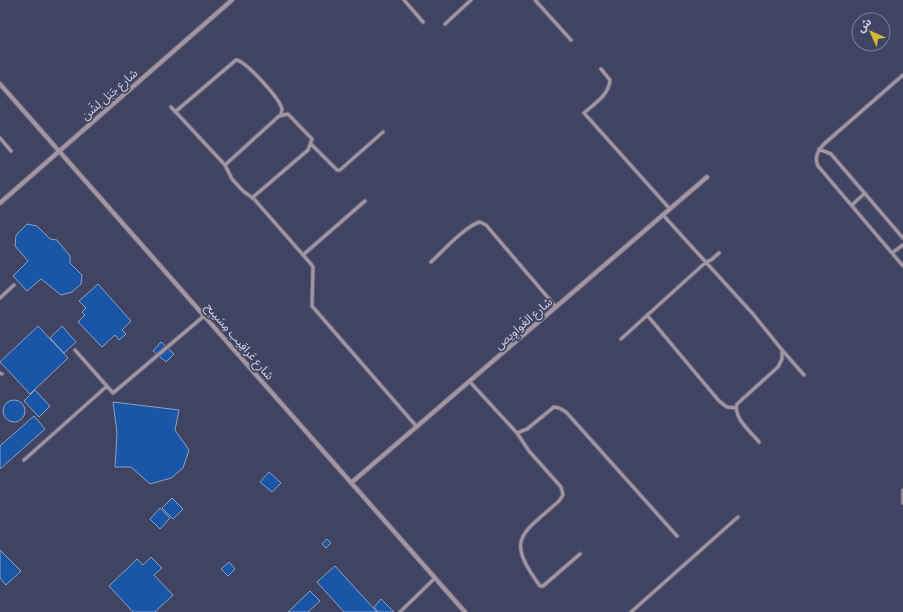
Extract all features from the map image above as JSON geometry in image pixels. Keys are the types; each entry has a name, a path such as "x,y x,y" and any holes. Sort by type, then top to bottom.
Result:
{"street":[{"name":"شارع جَبَل لِشَن","path":"0,203 232,0"},
{"name":"شارع عَراقِيب مِسَيبِح","path":"0,84 464,612"},
{"name":"شارع الغَواوِيص","path":"351,483 707,177"}],"lane":[{"path":"404,0 423,22"},
{"path":"445,24 472,0"},
{"path":"535,0 571,40"},
{"path":"175,112 236,60 240,60 248,66 275,96 282,108 281,115"},
{"path":"601,69 610,80 609,87 606,94 584,113 670,209"},
{"path":"903,75 819,149 816,161 818,166 903,266"},
{"path":"171,107 224,165 232,180 252,198 313,267 312,306 417,427"},
{"path":"224,165 281,115 288,114 308,133 312,139 308,150 252,198"},
{"path":"311,144 331,165 337,170 340,170 383,132"},
{"path":"0,138 11,151"},
{"path":"819,149 831,154 903,238"},
{"path":"852,205 864,193"},
{"path":"303,255 365,201"},
{"path":"663,215 804,375"},
{"path":"431,262 466,230 480,222 486,225 556,307"},
{"path":"892,253 903,244"},
{"path":"621,339 706,262 711,260 719,253"},
{"path":"0,298 14,285"},
{"path":"647,315 719,400 727,406 736,408"},
{"path":"75,350 113,393 204,316"},
{"path":"759,442 737,415 737,404 778,367 782,359 782,350"},
{"path":"470,382 517,434 529,451 561,487 563,495 559,501 523,535 519,543 523,561 540,586 543,586 580,554"},
{"path":"24,460 107,386"},
{"path":"517,434 527,429 554,407 566,412 677,536"},
{"path":"903,490 903,503"},
{"path":"631,612 738,517"},
{"path":"400,612 435,578"}],"building":[{"path":"27,224 37,226 50,239 57,240 70,256 70,263 82,275 81,284 72,292 61,295 41,279 27,291 13,276 28,261 15,246 16,235"},
{"path":"98,284 131,321 122,330 126,334 119,340 115,335 102,347 78,322 85,315 82,312 86,308 79,301"},
{"path":"38,326 68,358 30,394 0,362"},
{"path":"62,326 76,342 64,353 50,338"},
{"path":"161,342 174,354 166,362 153,351"},
{"path":"35,390 50,406 39,417 24,401"},
{"path":"14,400 22,403 25,411 22,419 14,422 6,419 3,411 6,403"},
{"path":"113,402 179,410 175,430 189,450 183,468 171,478 150,484 131,467 115,467 117,433"},
{"path":"34,416 45,429 0,469 0,446"},
{"path":"269,472 281,483 272,492 260,482"},
{"path":"172,498 183,509 173,519 162,508"},
{"path":"160,508 170,518 160,529 150,519"},
{"path":"327,539 331,543 326,548 322,544"},
{"path":"0,550 21,571 6,585 0,578"},
{"path":"151,557 162,568 154,575 173,595 155,612 133,612 109,586 137,559 143,565"},
{"path":"229,562 235,569 228,576 221,569"},
{"path":"335,566 377,612 344,612 317,582"},
{"path":"310,591 320,601 308,612 288,612"},
{"path":"381,599 394,612 378,612 374,607"}]}
